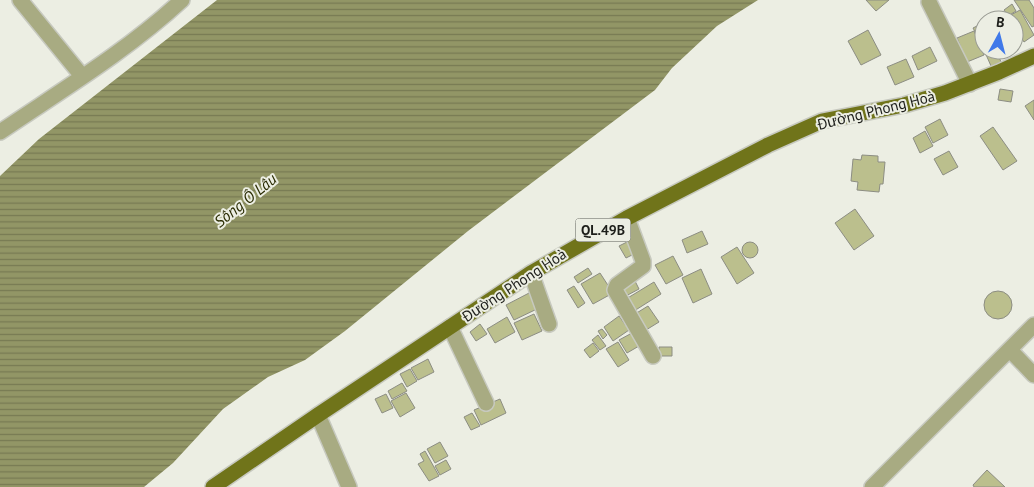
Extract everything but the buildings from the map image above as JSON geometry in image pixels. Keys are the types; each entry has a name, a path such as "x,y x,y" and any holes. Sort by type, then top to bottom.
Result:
{"main road":[{"name":"Đường Phong Hoà","path":"213,487 531,273 627,218 768,145 822,121 904,105 970,84 1034,56"}],"street":[{"path":"0,132 155,26 182,0"},
{"path":"22,1 82,76"},
{"path":"929,2 970,84"},
{"path":"627,218 643,261 643,266 617,285 615,290 653,356"},
{"path":"531,273 550,324"},
{"path":"872,487 1034,325"},
{"path":"450,326 486,403"},
{"path":"1010,350 1034,376"},
{"path":"318,415 349,487"}],"water":[{"name":"Sông Ô Lâu","path":"217,0 758,0 717,26 672,68 655,90 468,231 345,331 305,360 268,377 223,409 173,463 144,487 0,487 0,176 39,139"}]}
